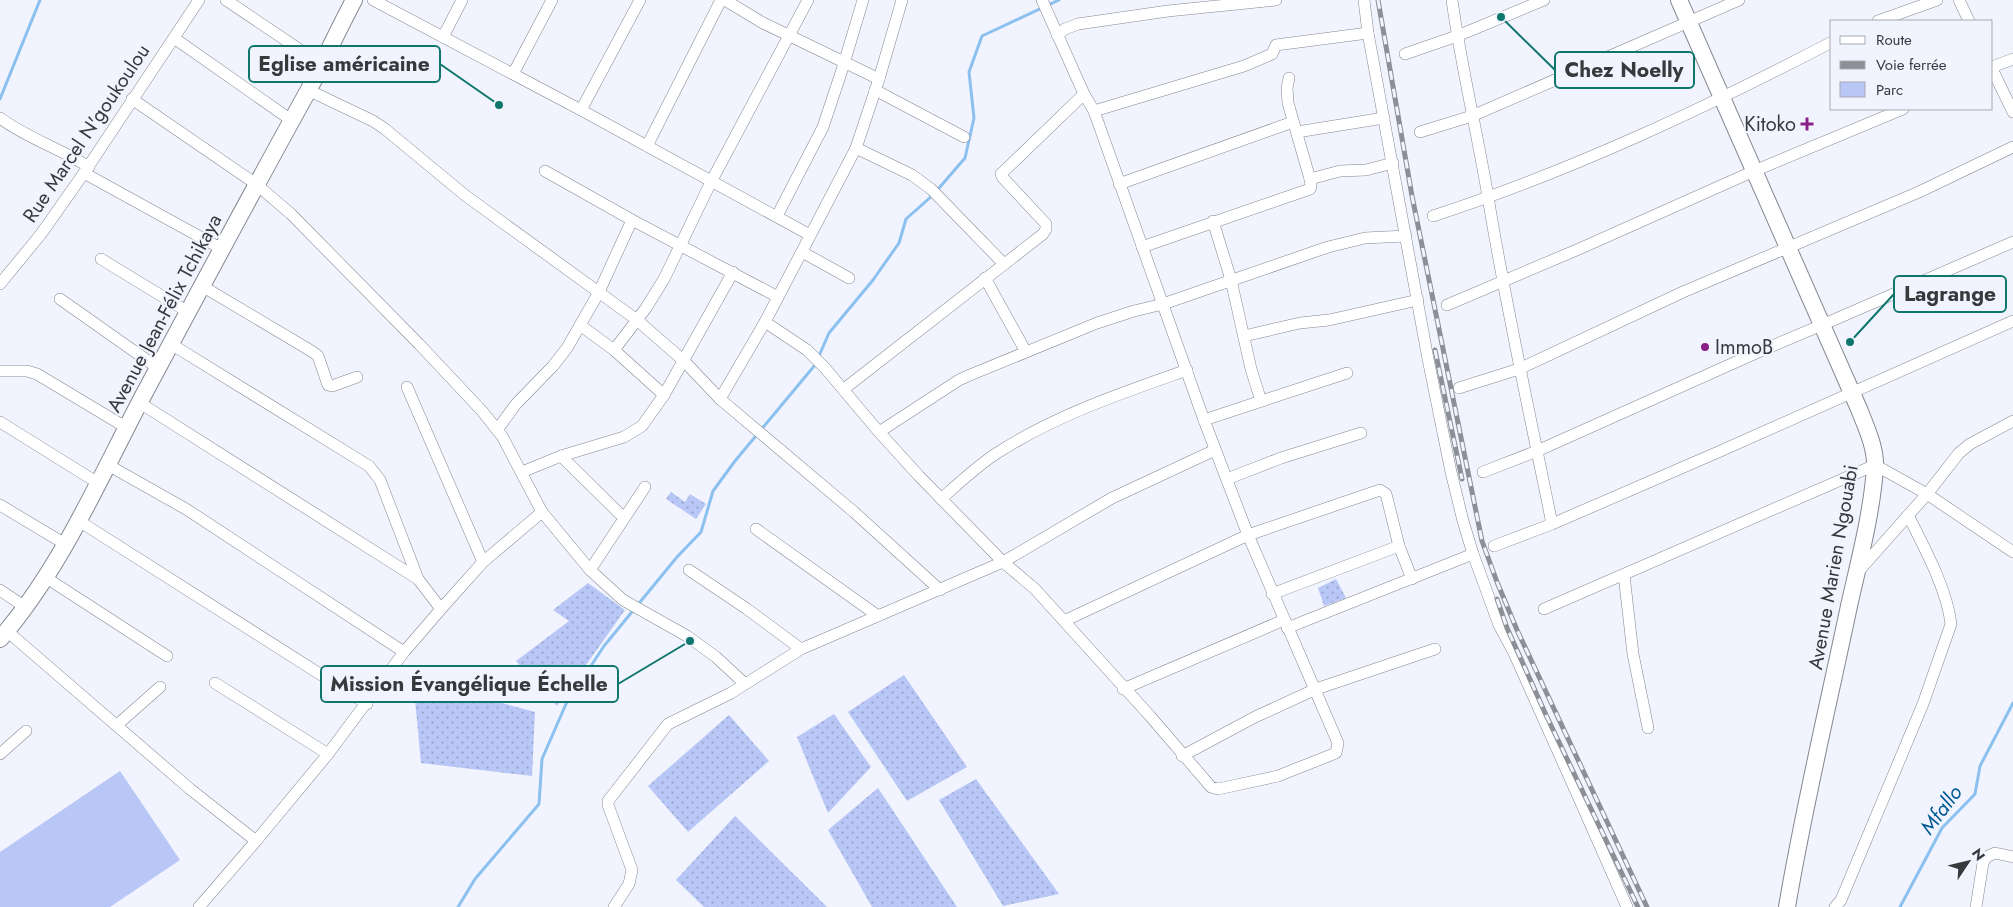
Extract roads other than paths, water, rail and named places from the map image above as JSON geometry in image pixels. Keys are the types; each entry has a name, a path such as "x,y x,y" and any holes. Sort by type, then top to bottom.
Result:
{"street":[{"name":"Rue Marcel N'goukoulou","path":"0,284 41,234 86,170 199,0"},
{"path":"226,0 321,64"},
{"path":"373,0 581,110 810,235"},
{"path":"442,37 462,0"},
{"path":"513,74 552,0"},
{"path":"581,110 640,0"},
{"path":"647,146 723,0 762,23 880,79"},
{"path":"614,350 637,320 664,279 711,182 808,0"},
{"path":"777,216 823,127 863,0"},
{"path":"720,399 765,322 856,148 880,79 902,0"},
{"path":"765,322 816,358 879,432 941,499 1003,562 1035,589 1123,689 1150,716 1182,756 1211,787 1218,789 1278,776 1336,753 1338,743 1316,689 1272,594 1215,450 1094,111 1084,94 1042,0"},
{"path":"1057,35 1078,24 1168,11 1276,0"},
{"path":"1364,0 1368,33 1428,359 1451,472 1473,554 1499,625 1627,907"},
{"path":"1452,0 1494,239 1552,524"},
{"path":"1405,54 1457,36 1544,0"},
{"name":"Avenue Marien Ngouabi","path":"1679,0 1790,248 1867,429 1875,466 1870,504 1856,575 1806,799 1787,907"},
{"path":"1420,132 1472,116 1739,0"},
{"path":"1881,20 1937,0"},
{"path":"1959,0 1969,20"},
{"name":"Avenue Jean-Félix Tchikaya","path":"3,635 45,577 78,521 256,184 308,90 350,2"},
{"path":"1094,111 1248,65 1272,54 1276,45 1368,33"},
{"path":"174,38 291,120"},
{"path":"1433,216 1488,198 1603,151 1752,84 1830,43"},
{"path":"1993,68 2013,59"},
{"path":"1993,70 2013,112"},
{"path":"1142,247 1308,190 1311,186 1310,179 1287,94 1289,78"},
{"path":"308,90 379,125 466,196 637,320 684,361 720,399 854,512 940,590"},
{"path":"876,90 964,137"},
{"path":"844,389 1044,234 1046,224 1002,178 1002,174 1084,94"},
{"path":"132,99 256,184 291,214 482,411 497,430 522,472 542,512 590,570 623,600 688,636 716,657 744,684"},
{"path":"1447,305 1754,171 1900,110"},
{"path":"0,118 64,152 86,170 222,249"},
{"path":"1120,184 1295,127 1384,118"},
{"path":"1459,388 1519,369 1684,292 1919,192 2013,147"},
{"path":"856,148 912,175 931,188 1004,264"},
{"path":"1310,179 1340,171 1366,170 1393,163"},
{"path":"545,171 632,220 778,297"},
{"path":"497,430 516,404 553,366 567,348 599,292 632,220"},
{"path":"1214,221 1251,369 1261,401"},
{"path":"879,432 959,380 1098,322 1163,304 1230,280 1352,241 1378,237 1406,236"},
{"path":"1482,472 1537,451 1765,349 2013,242"},
{"path":"802,252 849,278"},
{"path":"101,259 188,312"},
{"path":"522,472 561,456 624,437 642,426 664,395 733,272"},
{"path":"985,278 1026,352"},
{"path":"202,286 313,352 320,361 328,384 332,386 357,377"},
{"path":"60,299 158,368"},
{"path":"1244,336 1300,323 1329,320 1418,300"},
{"path":"1494,546 1552,524 2013,321"},
{"path":"580,325 614,350 664,395"},
{"path":"171,344 369,466 380,480 418,579 441,609"},
{"path":"941,499 968,474 996,453 1031,433 1068,414 1187,370"},
{"path":"0,371 27,371 37,374 127,428"},
{"path":"1204,420 1347,373"},
{"path":"407,387 483,562"},
{"path":"140,402 418,579"},
{"path":"1856,575 1927,494 1958,453 1970,444 2013,421"},
{"path":"0,422 98,483"},
{"path":"1227,479 1281,458 1361,433"},
{"path":"614,907 629,884 632,870 608,805 610,798 668,724 744,684 801,649 1003,562 1112,498 1215,450"},
{"path":"561,456 624,518"},
{"path":"108,465 186,509 404,652"},
{"path":"1544,609 1875,466 1927,494 2013,552"},
{"path":"590,570 645,486"},
{"path":"1064,621 1248,535 1380,490 1386,494 1399,546 1412,579"},
{"path":"0,505 65,544"},
{"path":"199,907 207,902 328,754 404,652 441,609 483,562 542,512"},
{"path":"1835,907 1841,900 1893,779 1952,624 1950,612 1929,556 1908,515"},
{"path":"78,521 367,704"},
{"path":"756,529 878,616"},
{"path":"1272,594 1399,546"},
{"path":"1123,689 1286,624 1412,579 1473,554"},
{"path":"689,570 747,609 801,649"},
{"path":"1624,575 1633,654 1648,728"},
{"path":"45,577 167,656"},
{"path":"0,590 25,607"},
{"path":"3,635 117,725 190,789 256,841"},
{"path":"1182,756 1316,689 1435,648"},
{"path":"215,684 328,754"},
{"path":"117,725 160,687"},
{"path":"0,754 26,731"},
{"path":"1976,907 1983,863 1986,857 1995,853 2013,857"}],"waterway":[{"path":"0,99 40,0"},
{"path":"458,907 475,879 539,804 542,759 566,704 604,646 677,557 701,532 713,491 735,461 815,365 829,333 873,280 899,243 906,219 933,195 965,158 974,118 969,72 982,36 1059,0"},
{"name":"Mfallo","path":"1900,907 1942,828 1975,794 1980,766 2013,703"}],"railway":[{"path":"1378,0 1412,196 1482,541 1517,630 1647,907"},
{"path":"1435,350 1462,479"},
{"path":"1497,599 1507,628 1546,715 1638,907"}],"place":[{"name":"Chez Noelly","path":"1501,17"},
{"name":"Eglise américaine","path":"499,105"},
{"name":"Kitoko","path":"1807,124"},
{"name":"Lagrange","path":"1850,342"},
{"name":"ImmoB","path":"1705,347"},
{"name":"Mission Évangélique Échelle","path":"690,641"}]}
